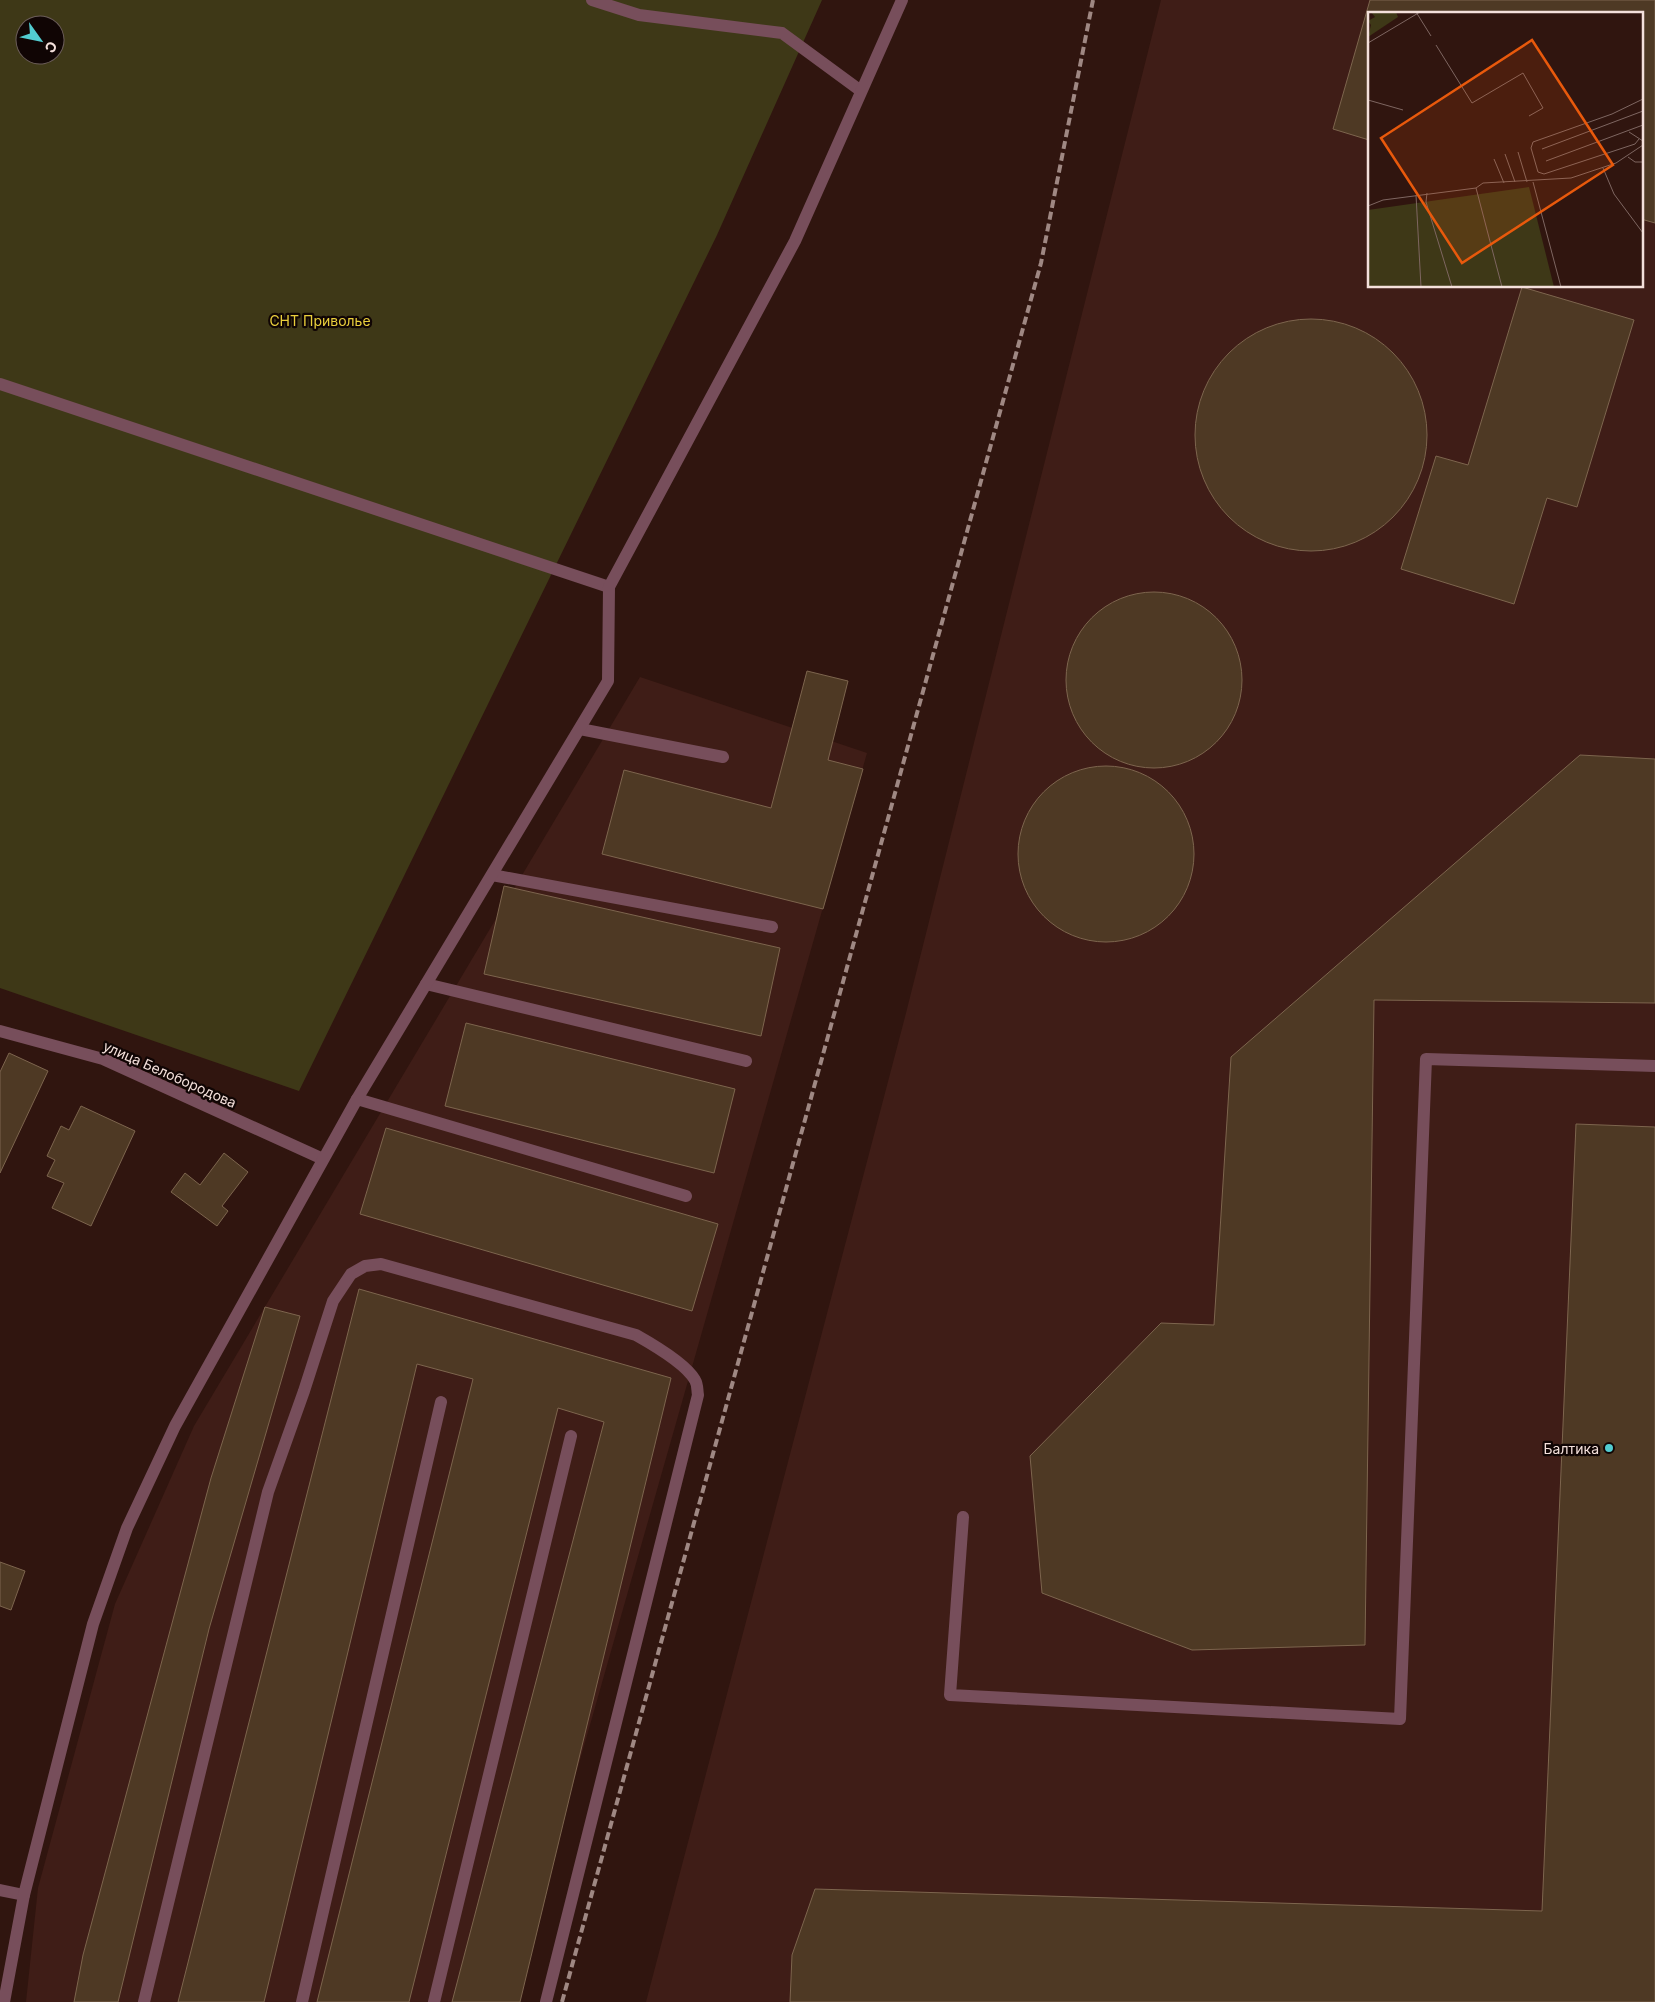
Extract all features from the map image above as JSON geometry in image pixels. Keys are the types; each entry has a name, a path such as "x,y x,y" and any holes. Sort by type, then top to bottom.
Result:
{"street":[{"path":"592,0 639,15 782,33 861,91"},
{"path":"4,2002 24,1894 93,1624 127,1528 175,1426 322,1159 608,681 609,587 795,241 902,0"},
{"path":"0,384 609,587"},
{"path":"580,729 723,757"},
{"path":"492,875 772,927"},
{"path":"426,984 746,1061"},
{"name":"улица Белобородова","path":"0,1031 103,1059 322,1159"},
{"path":"963,1517 950,1695 1400,1719 1426,1060 1655,1066"},
{"path":"357,1098 686,1196"},
{"path":"144,2002 268,1492 304,1391 333,1301 351,1274 365,1266 381,1264 636,1335 662,1350 690,1374 697,1383 698,1396 546,2002"},
{"path":"302,2002 441,1402"},
{"path":"434,2002 571,1436"},
{"path":"0,1890 24,1894"}],"shaded area":[{"path":"1161,0 1655,0 1655,2002 646,2002 905,1017"},
{"path":"640,677 867,753 511,2002 26,2002 38,1888 115,1604 194,1426"}],"green space":[{"name":"СНТ Приволье","path":"0,0 822,0 717,235 299,1091 0,988"}],"building":[{"path":"1370,0 1655,0 1655,223 1642,219 1642,12 1368,12 1368,140 1333,129"},
{"path":"1522,288 1634,320 1577,507 1547,498 1514,604 1401,569 1436,456 1468,465"},
{"path":"1300,319 1322,319 1345,324 1366,332 1385,345 1401,361 1414,380 1422,401 1427,424 1425,458 1414,490 1401,509 1385,525 1366,538 1345,546 1322,551 1300,551 1277,546 1256,538 1237,525 1221,509 1208,490 1200,469 1195,446 1195,424 1200,401 1208,380 1221,361 1237,345 1256,332 1277,324"},
{"path":"1154,592 1188,599 1210,612 1222,624 1235,646 1242,680 1235,714 1222,736 1210,748 1188,761 1154,768 1120,761 1098,748 1086,736 1073,714 1066,680 1073,646 1086,624 1098,612 1120,599"},
{"path":"807,671 848,681 828,760 863,769 823,909 602,854 624,770 771,808"},
{"path":"1580,755 1655,759 1655,1003 1374,1000 1365,1645 1192,1650 1042,1593 1030,1456 1161,1323 1214,1325 1231,1057"},
{"path":"1106,766 1140,773 1162,786 1174,798 1190,828 1194,854 1187,888 1174,910 1162,922 1132,938 1106,942 1072,935 1050,922 1038,910 1022,880 1018,854 1025,820 1038,798 1050,786 1080,770"},
{"path":"504,886 780,948 761,1036 484,974"},
{"path":"466,1023 735,1089 714,1173 445,1106"},
{"path":"9,1053 48,1071 0,1173 0,1072"},
{"path":"81,1106 135,1131 91,1226 52,1208 64,1183 47,1176 55,1160 47,1156 61,1126 69,1130"},
{"name":"Балтика","path":"1576,1124 1655,1127 1655,2002 790,2002 792,1955 815,1889 1542,1911"},
{"path":"386,1128 718,1224 692,1311 360,1214"},
{"path":"224,1153 248,1172 222,1206 228,1211 217,1226 171,1192 185,1173 200,1185"},
{"path":"359,1289 671,1378 520,2002 452,2002 604,1422 558,1408 409,2002 317,2002 473,1379 417,1364 264,2002 178,2002"},
{"path":"265,1307 300,1316 209,1629 118,2002 74,2002 83,1955 211,1478"},
{"path":"0,1562 25,1571 11,1610 0,1606"}],"railway":[{"path":"562,2002 1041,263 1093,0"}],"place":[{"name":"Балтика","path":"1609,1448"}]}
